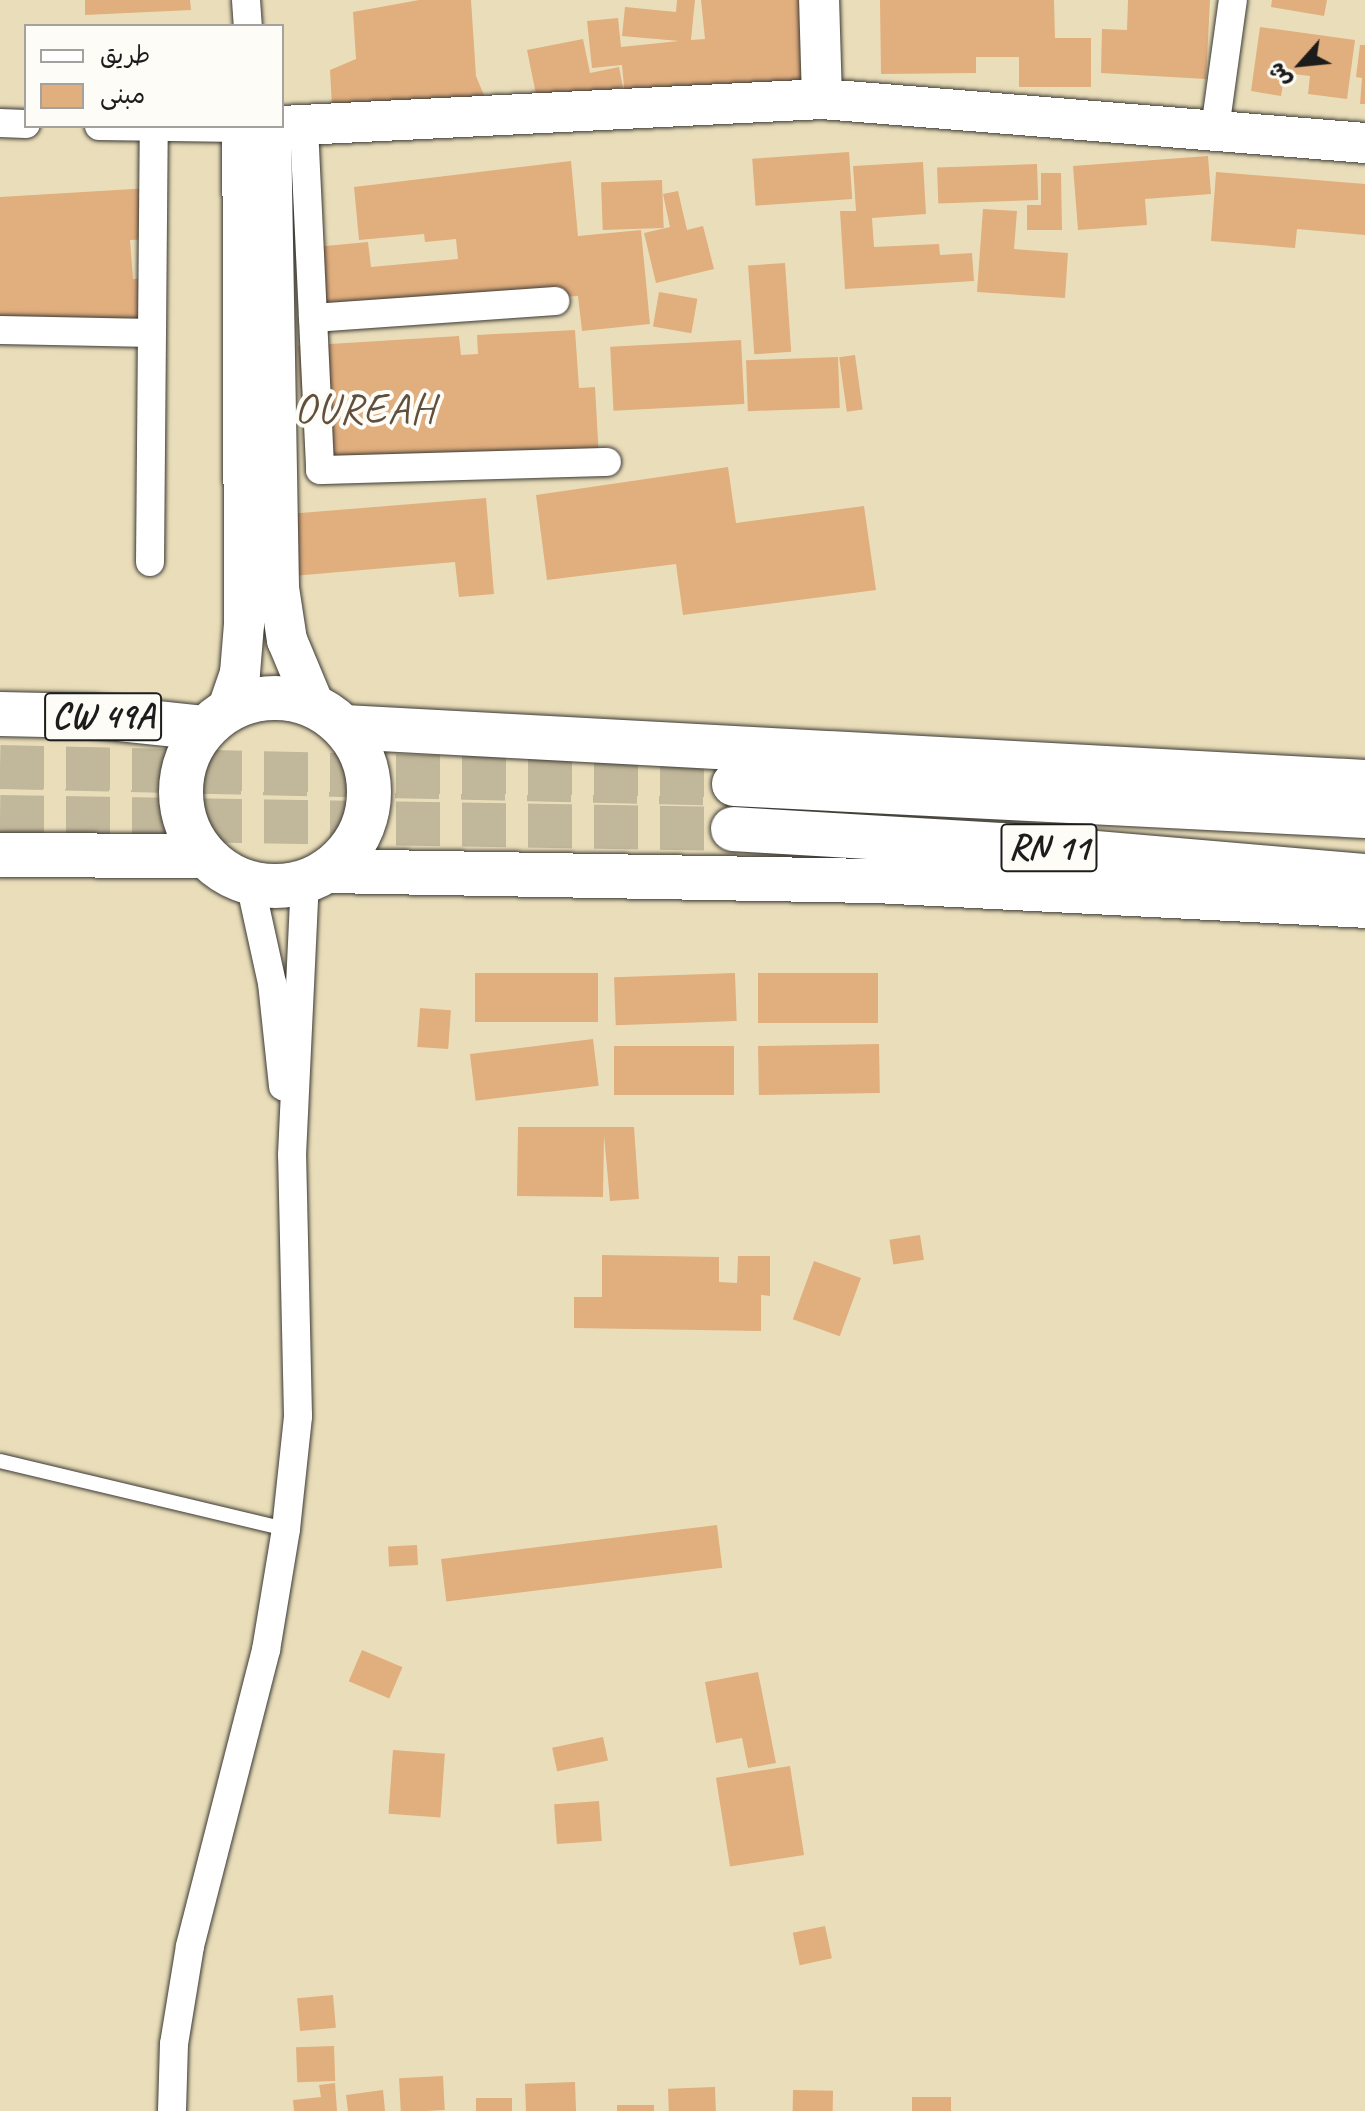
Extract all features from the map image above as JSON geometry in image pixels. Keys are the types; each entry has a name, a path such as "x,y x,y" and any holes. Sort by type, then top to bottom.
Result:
{"main road":[{"path":"819,0 822,99"},
{"path":"284,126 822,99 1365,143"},
{"path":"265,128 279,588 287,640 329,717 366,768 367,815 345,856 316,877"},
{"path":"205,856 182,806 190,751 216,720 240,673 265,128"},
{"path":"216,720 271,699 329,717 1365,782"},
{"name":"CW 49A","path":"0,714 216,720"},
{"name":"RN 11","path":"734,784 1365,816"},
{"name":"RN 11","path":"733,829 1004,845 1365,876"},
{"path":"0,855 205,856 250,883 316,877 875,881 1365,906"}],"street":[{"path":"246,0 248,24"},
{"path":"1215,129 1233,0"},
{"path":"0,123 24,124"},
{"path":"150,562 154,128"},
{"path":"265,128 313,318 320,470 607,462"},
{"path":"313,318 555,301"},
{"path":"0,330 152,333"},
{"path":"292,1155 316,877"},
{"path":"172,2111 174,2044 190,1946 266,1650 286,1529 298,1416 292,1155 272,983 250,883"}],"lane":[{"path":"0,1461 286,1529"}],"building":[{"path":"85,0 190,0 191,10 85,15"},
{"path":"419,0 471,0 476,76 486,100 332,107 330,70 356,59 353,12"},
{"path":"677,0 695,0 691,40 705,39 701,0 805,0 813,82 625,97 622,65 592,68 587,21 618,18 621,47 679,41 622,36 625,7 676,12"},
{"path":"880,0 1054,0 1055,38 1091,38 1091,87 1019,87 1019,57 976,57 976,73 881,74"},
{"path":"1128,0 1210,0 1206,79 1101,73 1102,29 1127,30"},
{"path":"1272,0 1327,0 1324,16 1271,7"},
{"path":"1260,27 1355,40 1347,99 1308,94 1310,76 1285,73 1281,96 1251,91"},
{"path":"583,39 590,73 619,67 623,87 538,104 527,50"},
{"path":"1360,45 1365,45 1365,104 1360,104 1362,78 1356,77"},
{"path":"849,152 852,199 756,206 752,159"},
{"path":"1208,156 1211,194 1145,199 1147,225 1078,230 1073,166"},
{"path":"571,161 578,236 641,230 650,324 582,331 578,296 311,314 304,248 368,242 371,267 458,259 456,239 425,242 424,234 359,240 354,187"},
{"path":"923,162 926,214 872,218 874,247 939,244 940,255 972,253 974,281 845,289 840,211 856,211 853,166"},
{"path":"1037,164 1038,200 938,203 937,167"},
{"path":"1216,172 1365,184 1365,235 1297,229 1295,248 1211,241"},
{"path":"1041,173 1061,173 1062,230 1027,230 1027,205 1041,205"},
{"path":"662,180 664,228 603,230 601,182"},
{"path":"150,188 154,239 130,240 133,279 155,278 158,332 0,323 0,197"},
{"path":"678,191 687,230 703,226 714,269 656,283 644,233 670,227 663,194"},
{"path":"983,209 1017,211 1014,249 1068,253 1065,298 977,292"},
{"path":"785,263 791,352 754,354 748,266"},
{"path":"659,292 697,299 691,333 653,326"},
{"path":"575,330 579,388 595,387 599,458 306,475 298,346 459,336 461,355 478,354 477,335"},
{"path":"741,340 744,404 614,411 610,347"},
{"path":"855,355 863,409 847,412 839,357"},
{"path":"838,357 840,408 748,411 746,360"},
{"path":"728,467 736,523 864,506 876,590 683,615 676,564 547,580 536,495"},
{"path":"486,498 494,594 459,597 455,562 293,576 288,514"},
{"path":"475,973 598,973 598,1022 475,1022"},
{"path":"735,973 737,1021 616,1025 614,977"},
{"path":"758,973 878,973 878,1023 758,1023"},
{"path":"420,1008 451,1010 448,1049 417,1047"},
{"path":"593,1039 599,1086 476,1101 470,1054"},
{"path":"879,1044 880,1093 759,1095 758,1046"},
{"path":"614,1046 734,1046 734,1095 614,1095"},
{"path":"518,1127 634,1127 639,1199 610,1201 604,1135 603,1197 517,1196"},
{"path":"920,1235 924,1260 893,1265 889,1240"},
{"path":"602,1255 719,1257 719,1282 737,1283 738,1256 770,1256 770,1296 761,1295 761,1331 574,1328 574,1297 602,1297"},
{"path":"814,1261 861,1278 840,1336 793,1319"},
{"path":"717,1525 722,1568 446,1602 441,1559"},
{"path":"417,1545 418,1565 389,1566 388,1547"},
{"path":"362,1650 403,1667 389,1698 349,1681"},
{"path":"758,1672 776,1763 748,1768 742,1738 716,1743 705,1682"},
{"path":"603,1737 608,1760 557,1771 552,1748"},
{"path":"393,1750 445,1754 440,1817 389,1814"},
{"path":"790,1766 804,1855 730,1867 716,1778"},
{"path":"599,1801 602,1841 557,1844 554,1804"},
{"path":"825,1926 832,1958 800,1965 793,1933"},
{"path":"333,1995 336,2028 300,2031 297,1998"},
{"path":"334,2046 335,2081 297,2082 296,2047"},
{"path":"443,2076 445,2110 401,2111 399,2078"},
{"path":"575,2082 576,2111 526,2111 525,2084"},
{"path":"335,2083 337,2111 294,2111 293,2100 321,2097 319,2085"},
{"path":"715,2087 716,2111 669,2111 668,2089"},
{"path":"383,2090 385,2111 348,2111 346,2095"},
{"path":"793,2090 833,2091 833,2111 793,2111"},
{"path":"912,2097 951,2097 951,2111 912,2111"},
{"path":"476,2098 512,2098 512,2111 476,2111"},
{"path":"617,2105 654,2105 654,2111 617,2111"}],"tunnel":[{"path":"0,767 734,784"},
{"path":"0,817 733,829"}],"district":[{"name":"OUREAH","path":"365,409"}]}
